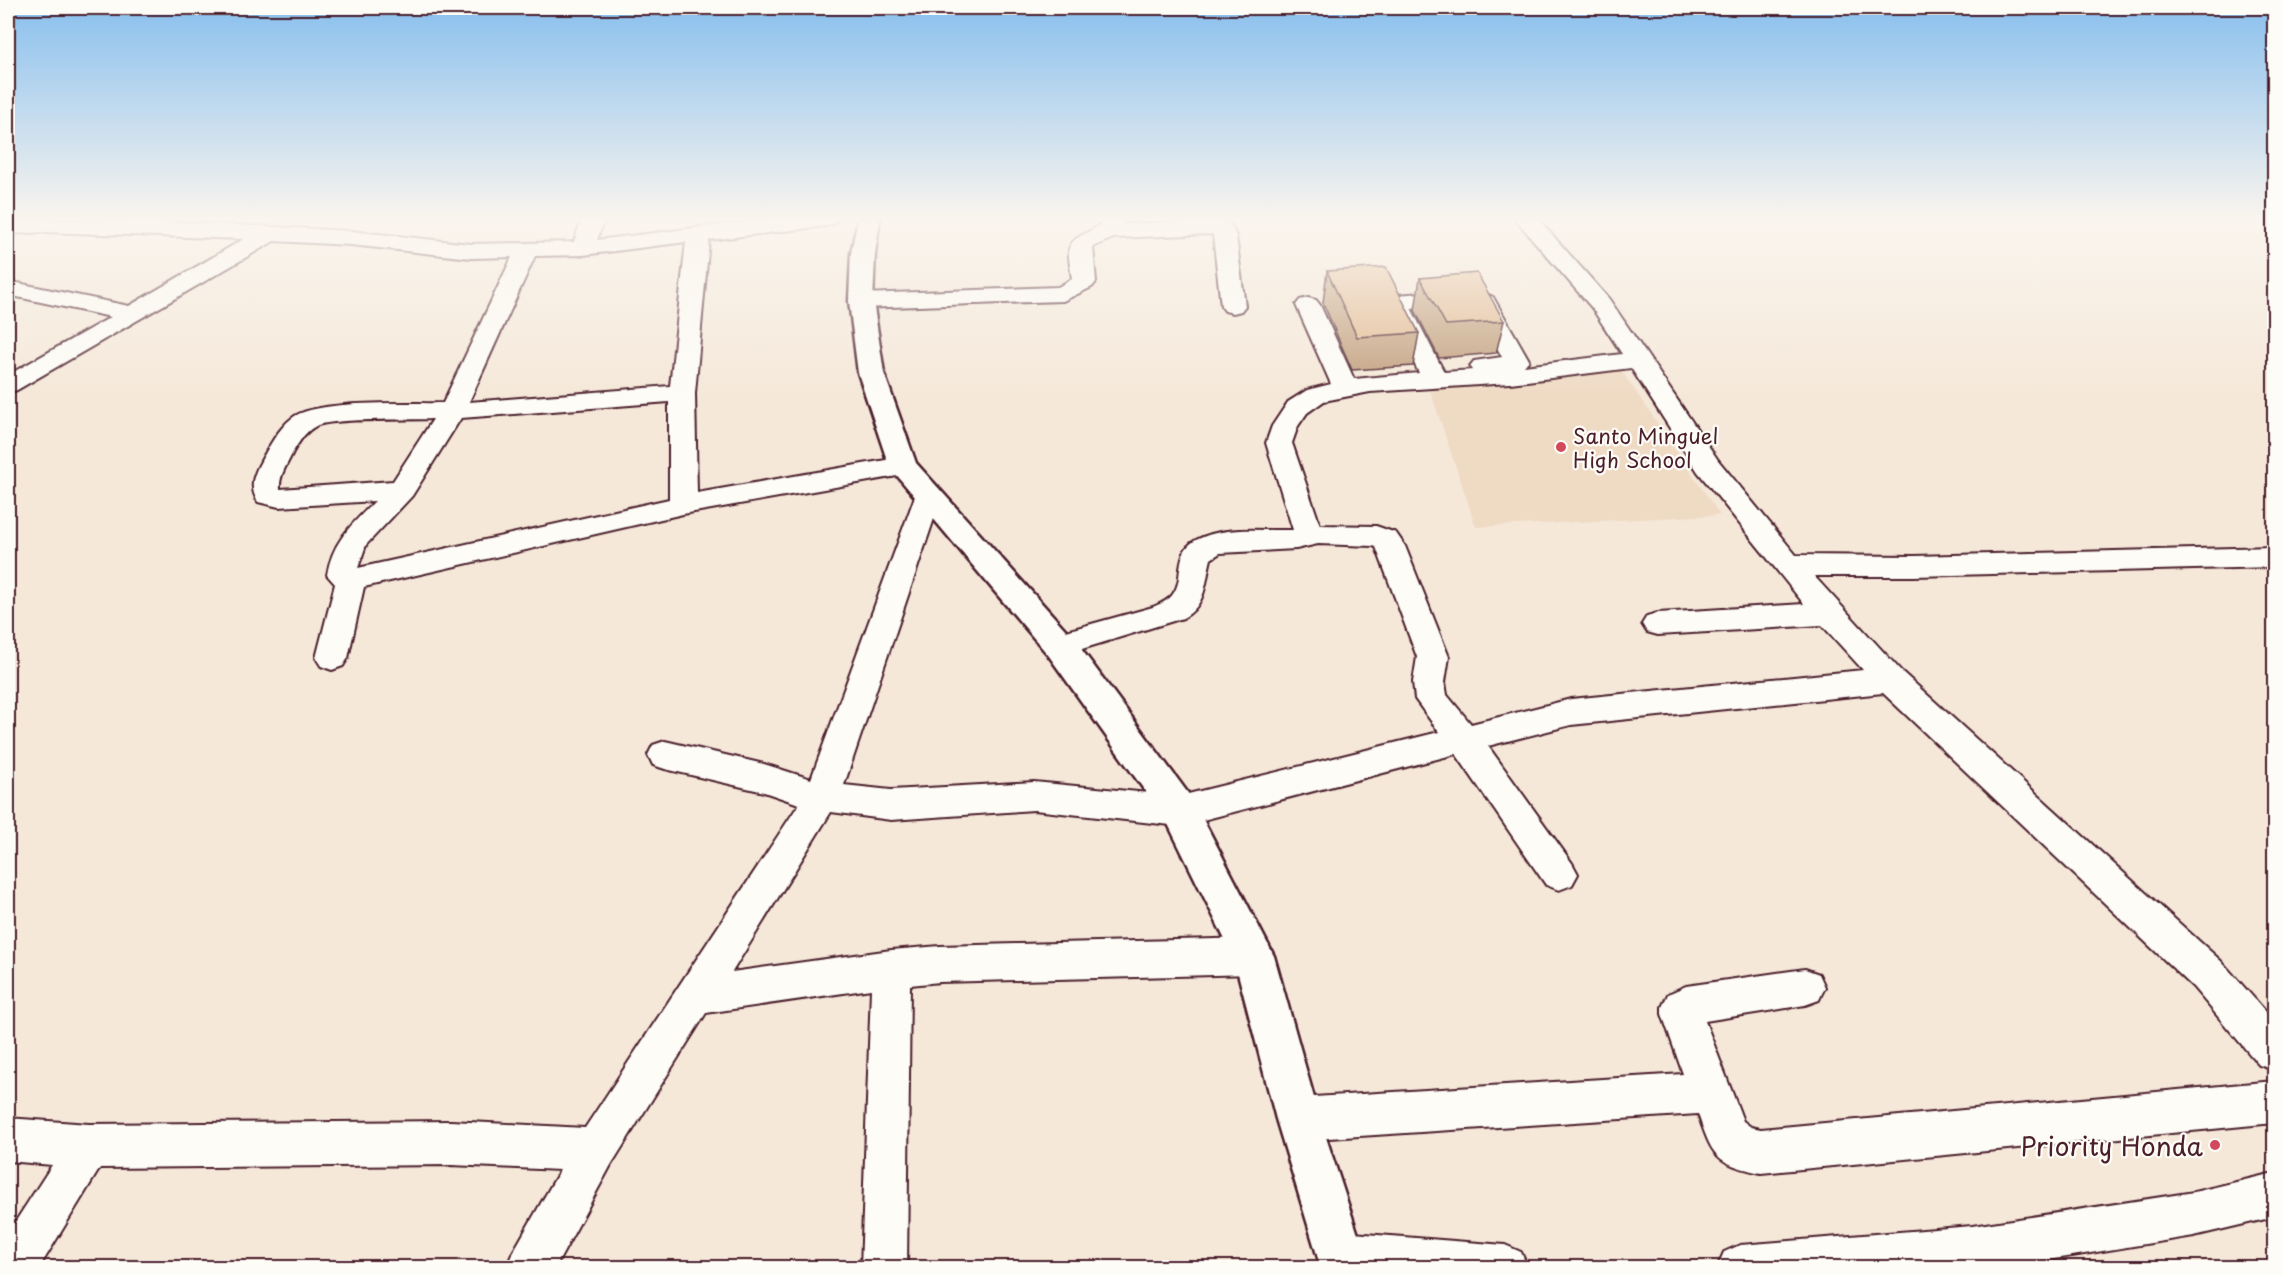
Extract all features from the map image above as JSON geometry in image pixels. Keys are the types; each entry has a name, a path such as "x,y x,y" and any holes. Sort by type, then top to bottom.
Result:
{"main road":[{"path":"862,278 861,301 871,373 903,466 1059,644 1180,811 1254,956 1298,1119 1343,1261"}],"street":[{"path":"8,385 193,278"},
{"path":"513,278 452,411 402,489 353,540 344,561 342,575 351,580 682,505 903,466"},
{"path":"682,505 682,393 694,278"},
{"path":"861,301 1063,294 1084,282 1084,278"},
{"path":"1230,278 1233,306"},
{"path":"1578,278 1601,304 1708,466 1797,576 1890,680 2207,974 2274,1051"},
{"path":"8,288 133,314"},
{"path":"1309,534 1279,443 1284,426 1297,408 1316,395 1432,374 1509,364 1516,360 1485,302 1476,296 1395,298 1432,374"},
{"path":"1308,305 1346,389"},
{"path":"1382,372 1510,375 1637,360"},
{"path":"402,489 279,498 268,495 265,489 266,478 295,430 306,420 335,414 452,411 682,393"},
{"path":"529,1268 596,1150 822,797 928,495"},
{"path":"1059,644 1163,615 1177,608 1188,598 1196,561 1205,548 1220,543 1303,539 1309,534"},
{"path":"1309,534 1376,536 1386,540 1433,657 1429,682 1431,699 1464,740 1559,874"},
{"path":"1797,576 1914,566 2274,556"},
{"path":"1797,576 2274,573"},
{"path":"332,658 351,580"},
{"path":"1658,624 1830,613"},
{"path":"665,754 764,778 822,797 891,805 1034,796 1180,811 1571,712 1890,680"},
{"path":"695,996 891,968 940,964 1254,956"},
{"path":"884,1268 891,968"},
{"path":"1805,987 1682,1007 1682,1014 1727,1136 1742,1147 1761,1151 2274,1102"},
{"path":"1298,1119 1711,1093"},
{"path":"8,1140 89,1146 451,1143 596,1150"},
{"path":"12,1268 89,1146"},
{"path":"1740,1268 1977,1258 2194,1214 2274,1195"},
{"path":"1343,1261 1505,1268"}],"shaded area":[{"name":"Santo Minguel High School","path":"1619,367 1720,515 1476,527 1426,378"}],"building":[{"path":"1330,278 1392,278 1419,333 1357,337"},
{"path":"1420,278 1480,278 1504,321 1446,325"}],"place":[{"name":"Santo Minguel High School","path":"1561,447"},
{"name":"Priority Honda","path":"2215,1145"}]}
